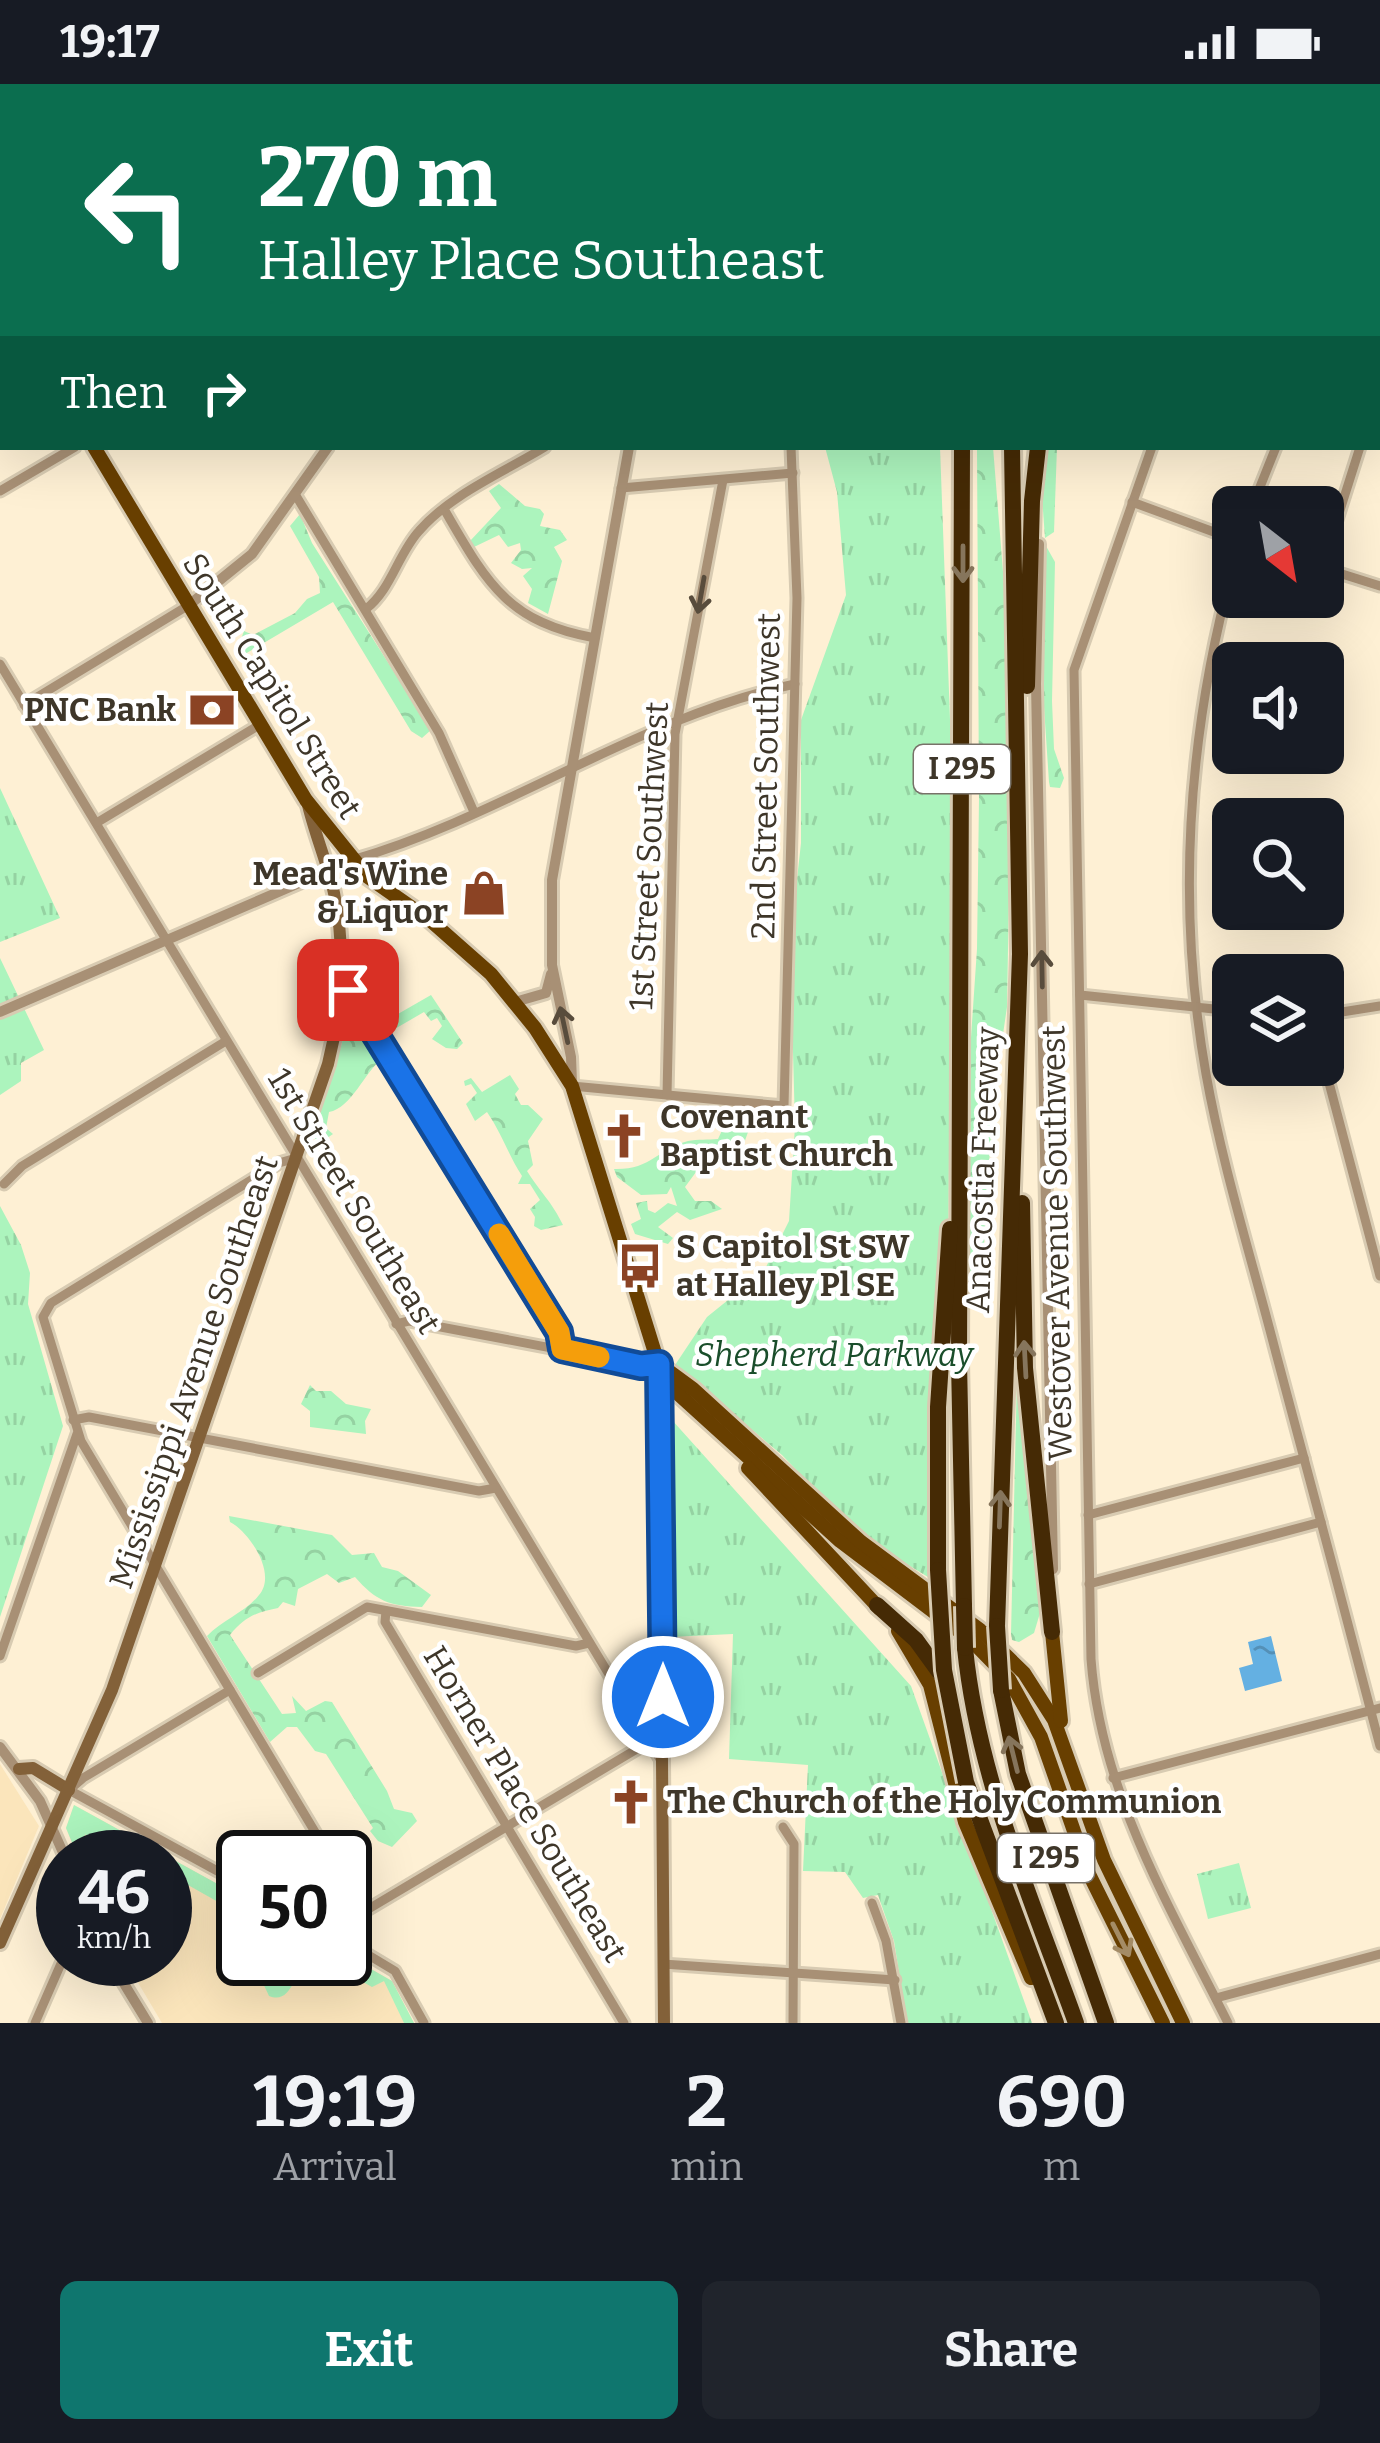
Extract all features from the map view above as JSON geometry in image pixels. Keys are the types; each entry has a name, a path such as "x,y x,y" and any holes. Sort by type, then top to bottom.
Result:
{"highway":[{"name":"Anacostia Freeway","path":"962,450 959,1393 965,1648 983,1753 1076,2023"},
{"name":"Anacostia Freeway","path":"1012,450 1020,818 1016,1106 997,1625 1001,1690 1018,1774 1106,2023"},
{"path":"1020,818 1031,518 1040,450"},
{"path":"961,1090 940,1357 938,1570 944,1670 966,1782 1053,2023"},
{"path":"1016,1106 1022,1153 1025,1368 1052,1632"},
{"path":"877,1605 916,1640 944,1677 1009,1854 1028,1892"},
{"path":"1062,1903 1119,2023"}],"main road":[{"name":"South Capitol Street","path":"96,450 306,800 368,878 454,940 515,1002 572,1086 659,1364"},
{"name":"Mississippi Avenue Southeast","path":"0,1943 112,1690 328,1064 341,986 339,930 306,800"},
{"path":"327,872 352,860"},
{"path":"659,1364 694,1389 861,1541 1007,1654 1042,1698 1075,1772"},
{"path":"659,1364 675,1391 852,1551 961,1632 1010,1679 1041,1737 1089,1874 1163,2023"},
{"path":"659,1364 664,2023"},
{"path":"714,1427 877,1605 912,1651 930,1685 964,1822 1053,2023"},
{"path":"1052,1632 1057,1700 1104,1860 1183,2023"},
{"path":"19,1769 33,1768 69,1790"}],"street":[{"path":"0,490 70,450"},
{"path":"24,705 189,604 252,554 326,450"},
{"path":"366,609 378,598 415,535 443,508 540,450"},
{"path":"628,450 553,868 549,917 572,1086 667,1095"},
{"name":"2nd Street Southwest","path":"667,1095 784,1106 795,684 791,450"},
{"path":"1040,450 1036,685 1052,1632"},
{"name":"Westover Avenue Southwest","path":"1151,450 1074,670 1093,1686 1113,1778 1144,1856 1228,2023"},
{"path":"1260,486 1275,450"},
{"path":"1344,498 1359,450"},
{"path":"621,488 793,473"},
{"name":"1st Street Southwest","path":"667,1095 678,721 723,480"},
{"path":"295,494 439,733 474,812"},
{"path":"1132,502 1212,531"},
{"path":"443,508 484,576 508,603 540,623 595,638"},
{"path":"1344,573 1380,586"},
{"path":"1221,618 1208,673 1191,801 1190,920 1197,1008 1213,1109 1375,1709 1380,1746"},
{"name":"1st Street Southeast","path":"0,664 662,1764"},
{"path":"352,860 474,812 678,721 795,684"},
{"path":"98,822 261,724"},
{"path":"0,1012 327,872"},
{"path":"515,1002 546,993 552,964"},
{"path":"341,986 359,1002 559,1332 562,1349"},
{"path":"1080,995 1212,1009"},
{"path":"1344,1012 1380,1006"},
{"path":"4,1184 22,1166 226,1041"},
{"path":"1330,1086 1380,1276"},
{"path":"296,1157 48,1304 43,1321 77,1433 314,1830"},
{"path":"396,1324 406,1320 641,1366 659,1364"},
{"path":"73,1420 89,1417 479,1491 496,1488"},
{"path":"0,1656 77,1433"},
{"path":"1088,1515 1304,1458"},
{"path":"1090,1584 1321,1522"},
{"path":"258,1673 367,1607 576,1646 589,1643"},
{"name":"Horner Place Southeast","path":"386,1611 385,1622 624,2023"},
{"path":"216,1870 69,1790 230,1690"},
{"path":"1113,1778 1375,1709"},
{"path":"372,1907 663,1735"},
{"path":"0,1747 19,1769 55,1830"},
{"path":"783,1827 794,1844 794,2023"},
{"path":"872,1903 895,1980 902,2023"},
{"path":"1216,1998 1380,1954"},
{"path":"372,1957 395,1971 424,2023"},
{"path":"663,1964 895,1980"},
{"path":"35,2023 51,1986"},
{"path":"125,1986 148,2023"}],"shaded area":[{"path":"0,1764 39,1826 0,1919"},
{"path":"74,1805 119,1830 67,1830"},
{"path":"192,1870 216,1883 216,1986 372,1986 372,1970 392,1981 414,2023 162,2023 140,1986 192,1986"}],"green space":[{"name":"Shepherd Parkway","path":"826,450 940,450 956,883 950,1012 946,1588 859,1535 782,1455 675,1365 707,1317 764,1271 789,1221 795,1126 793,915 801,843 801,720 846,595 837,492"},
{"path":"977,450 993,450 1004,584 1010,833 1007,1007 993,1102 982,1277 969,1282 969,1067 979,799"},
{"path":"1046,450 1057,450 1054,532 1045,538"},
{"path":"499,484 525,506 540,509 544,514 540,526 560,530 567,540 554,547 562,561 548,614 528,603 532,589 523,576 532,568 511,563 521,550 520,543 508,547 499,535 474,547 470,541 501,508 489,491"},
{"path":"300,514 312,543 431,730 422,738 411,731 333,602 245,654 237,650 244,631 253,635 295,613 320,593 319,577 290,526"},
{"path":"1046,546 1055,562 1052,701 1054,749 1064,778 1060,788 1050,787 1049,782 1042,677"},
{"path":"0,788 60,918 0,942"},
{"path":"0,958 44,1050 21,1063 21,1081 0,1095"},
{"path":"431,995 463,1043 457,1049 432,1039 442,1026 424,1012 393,1030 384,1022"},
{"path":"347,1004 354,1007 384,1057 344,1104 329,1112 326,1128 333,1134 320,1143 312,1136 342,1043"},
{"path":"510,1075 519,1089 515,1094 521,1105 528,1105 543,1119 528,1141 533,1165 527,1171 563,1225 541,1230 534,1226 530,1209 540,1200 530,1184 518,1184 522,1176 487,1112 475,1121 466,1104 477,1093 464,1081 471,1078 482,1092"},
{"path":"732,1109 754,1115 741,1152 734,1157 696,1150 694,1162 699,1168 685,1187 695,1201 711,1201 722,1209 690,1220 677,1212 658,1227 673,1238 668,1244 635,1234 631,1224 641,1219 636,1203 647,1201 648,1210 655,1213 668,1203 677,1206 671,1187 667,1194 641,1195 617,1177 614,1169 645,1163 688,1141 718,1139"},
{"path":"0,1206 30,1273 28,1304 63,1426 0,1617"},
{"path":"1017,1375 1040,1613 1034,1633 1019,1642 1011,1634"},
{"path":"310,1385 316,1391 331,1391 346,1404 371,1409 366,1434 310,1427 310,1411 301,1404"},
{"name":"Shepherd Parkway","path":"672,1420 911,1686 1032,2023 907,2023 894,1941 878,1895 863,1898 845,1872 803,1871 808,1765 729,1759 733,1634 670,1637"},
{"path":"229,1516 332,1535 352,1555 374,1553 382,1567 398,1571 431,1595 422,1607 401,1605 377,1597 355,1577 339,1583 327,1574 298,1589 295,1606 283,1602 246,1620 230,1635 282,1714 296,1713 292,1696 306,1711 332,1702 394,1809 412,1813 417,1821 392,1847 372,1834 373,1828 326,1754 315,1751 297,1727 287,1727 270,1742 207,1636 254,1601 264,1586 258,1554"},
{"path":"74,1805 119,1830 67,1830"},
{"path":"1239,1863 1251,1908 1208,1919 1197,1874"},
{"path":"192,1870 216,1883 216,1901 192,1887"},
{"path":"372,1970 392,1981 414,2023 404,2023 384,1981 372,1987"},
{"path":"264,1986 291,1986 281,1997 269,1996"}],"water":[{"path":"1271,1636 1282,1681 1245,1691 1239,1668 1253,1664 1248,1642"}],"slow traffic":[{"path":"499,1234 559,1332 562,1349 599,1357"}],"place":[{"name":"PNC Bank","path":"212,710"},
{"name":"Mead's Wine & Liquor","path":"484,893"},
{"name":"Covenant Baptist Church","path":"624,1136"},
{"name":"S Capitol St SW at Halley Pl SE","path":"640,1266"},
{"name":"The Church of the Holy Communion","path":"631,1802"}],"route":[{"path":"348,990 559,1332 562,1349 641,1366 659,1364 663,1697"}]}
